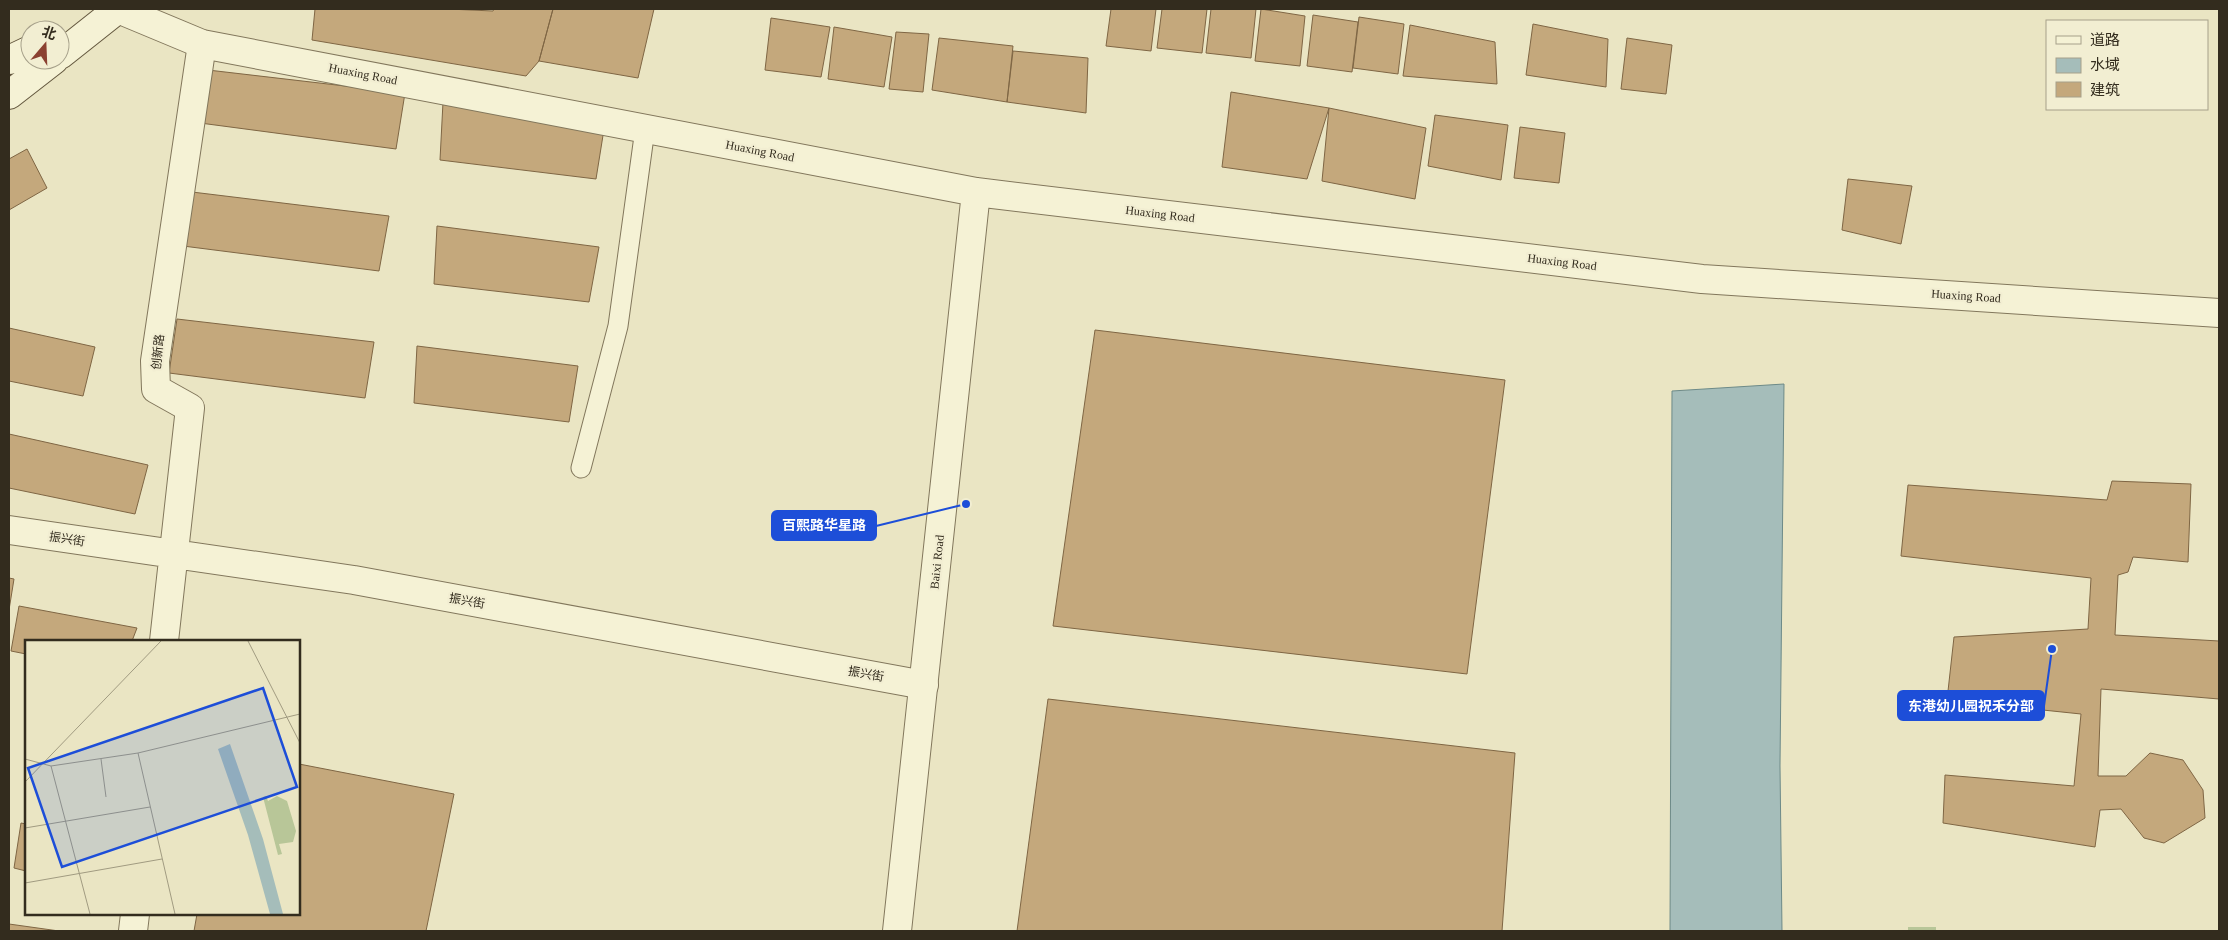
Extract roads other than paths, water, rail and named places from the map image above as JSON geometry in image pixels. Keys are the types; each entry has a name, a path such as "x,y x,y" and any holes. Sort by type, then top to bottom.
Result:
{"street":[{"path":"70,31 118,9"},
{"path":"70,47 118,9"},
{"name":"Huaxing Road","path":"118,9 202,44 976,192 1702,279 2219,313"},
{"name":"创新路","path":"164,640 190,408 156,389 155,362 202,44"},
{"path":"9,95 41,70"},
{"name":"Baixi Road","path":"897,931 976,192"},
{"name":"振兴街","path":"9,530 354,580 924,685"},
{"path":"133,931 135,915"}],"lane":[{"path":"581,468 618,326 645,128"}],"water":[{"path":"1784,384 1780,766 1782,931 1670,931 1672,391"}],"place":[{"name":"百熙路华星路","path":"966,504"},
{"name":"东港幼儿园祝禾分部","path":"2052,649"}]}
